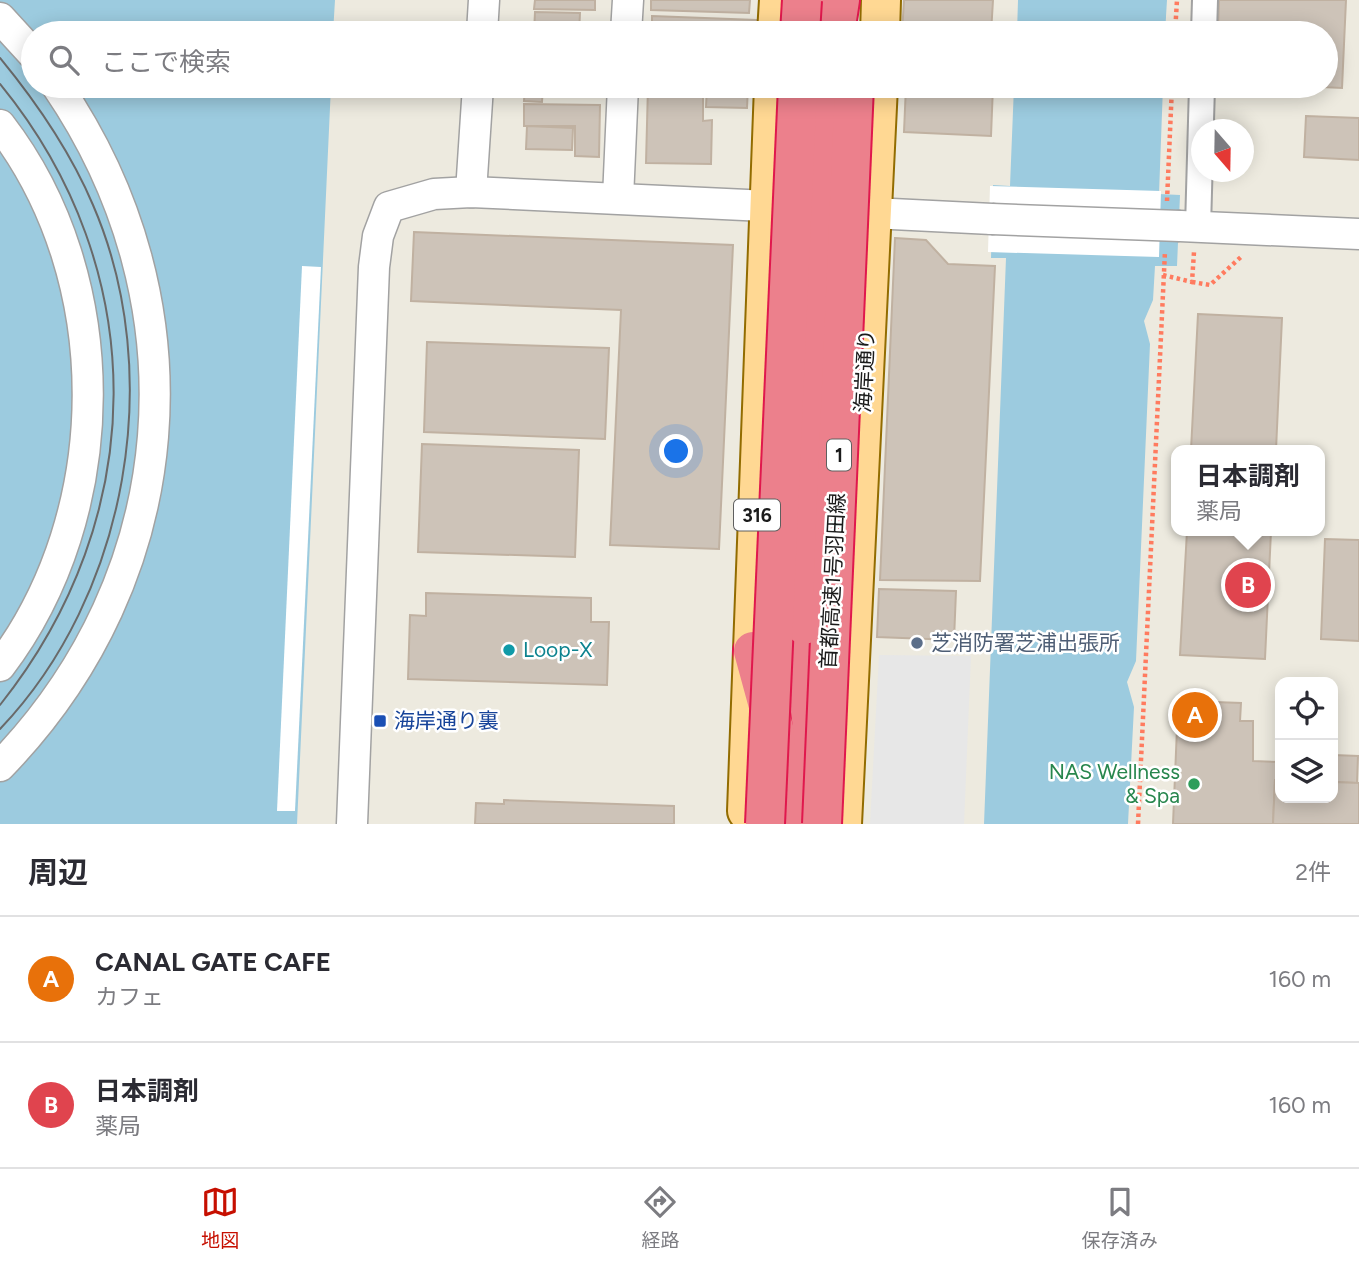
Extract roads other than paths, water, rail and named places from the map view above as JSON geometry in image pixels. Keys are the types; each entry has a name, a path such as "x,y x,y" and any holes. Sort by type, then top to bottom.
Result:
{"highway":[{"path":"796,21 802,0"},
{"path":"801,21 802,0"},
{"path":"837,21 840,0"},
{"path":"857,21 858,0"},
{"path":"765,824 796,98"},
{"path":"827,98 803,652 809,720 830,824"},
{"name":"首都高速1号羽田線","path":"822,824 853,98"},
{"path":"752,651 783,761 793,824"}],"main road":[{"path":"778,21 779,0"},
{"path":"880,21 881,0"},
{"name":"316","path":"746,824 773,98"},
{"name":"海岸通り","path":"842,824 878,98"}],"street":[{"path":"483,21 484,0"},
{"path":"627,21 628,0"},
{"path":"1204,21 1205,0"},
{"path":"0,18 21,41"},
{"path":"0,765 37,724 82,662 121,582 146,493 156,406 150,315 128,226 93,144 64,98"},
{"path":"471,192 477,98"},
{"path":"618,198 622,98"},
{"path":"1181,232 1200,98"},
{"path":"0,125 24,161 56,228 78,299 85,336 88,383 86,443 72,516 47,585 31,618 0,666"},
{"path":"352,824 374,267 378,236 388,207 434,194 471,192 768,205 873,214 1181,232 1359,233"}],"water":[{"path":"0,0 335,0 334,21 21,21 21,98 330,98 297,824 0,824"},
{"path":"1018,0 1167,0 1166,21 1017,21"},
{"path":"1014,98 1163,98 1159,194 1180,195 1177,266 1155,266 1153,300 1144,321 1150,344 1136,661 1127,682 1134,707 1128,824 984,824 1006,258 991,258 993,185 1010,186"}],"tram line":[{"path":"0,58 21,84"},
{"path":"0,84 50,157 86,233 107,313 114,394 106,475 85,555 49,632 0,705"},
{"path":"0,729 44,675 79,614 105,549 122,480 129,410 127,339 115,271 93,205 74,166 31,98"}],"place":[{"name":"日本調剤","path":"1248,585"},
{"name":"芝消防署芝浦出張所","path":"917,643"},
{"name":"Loop-X","path":"509,650"},
{"name":"CANAL GATE CAFE","path":"1195,715"},
{"name":"海岸通り裏","path":"380,721"},
{"name":"NAS Wellness & Spa","path":"1194,784"}]}
